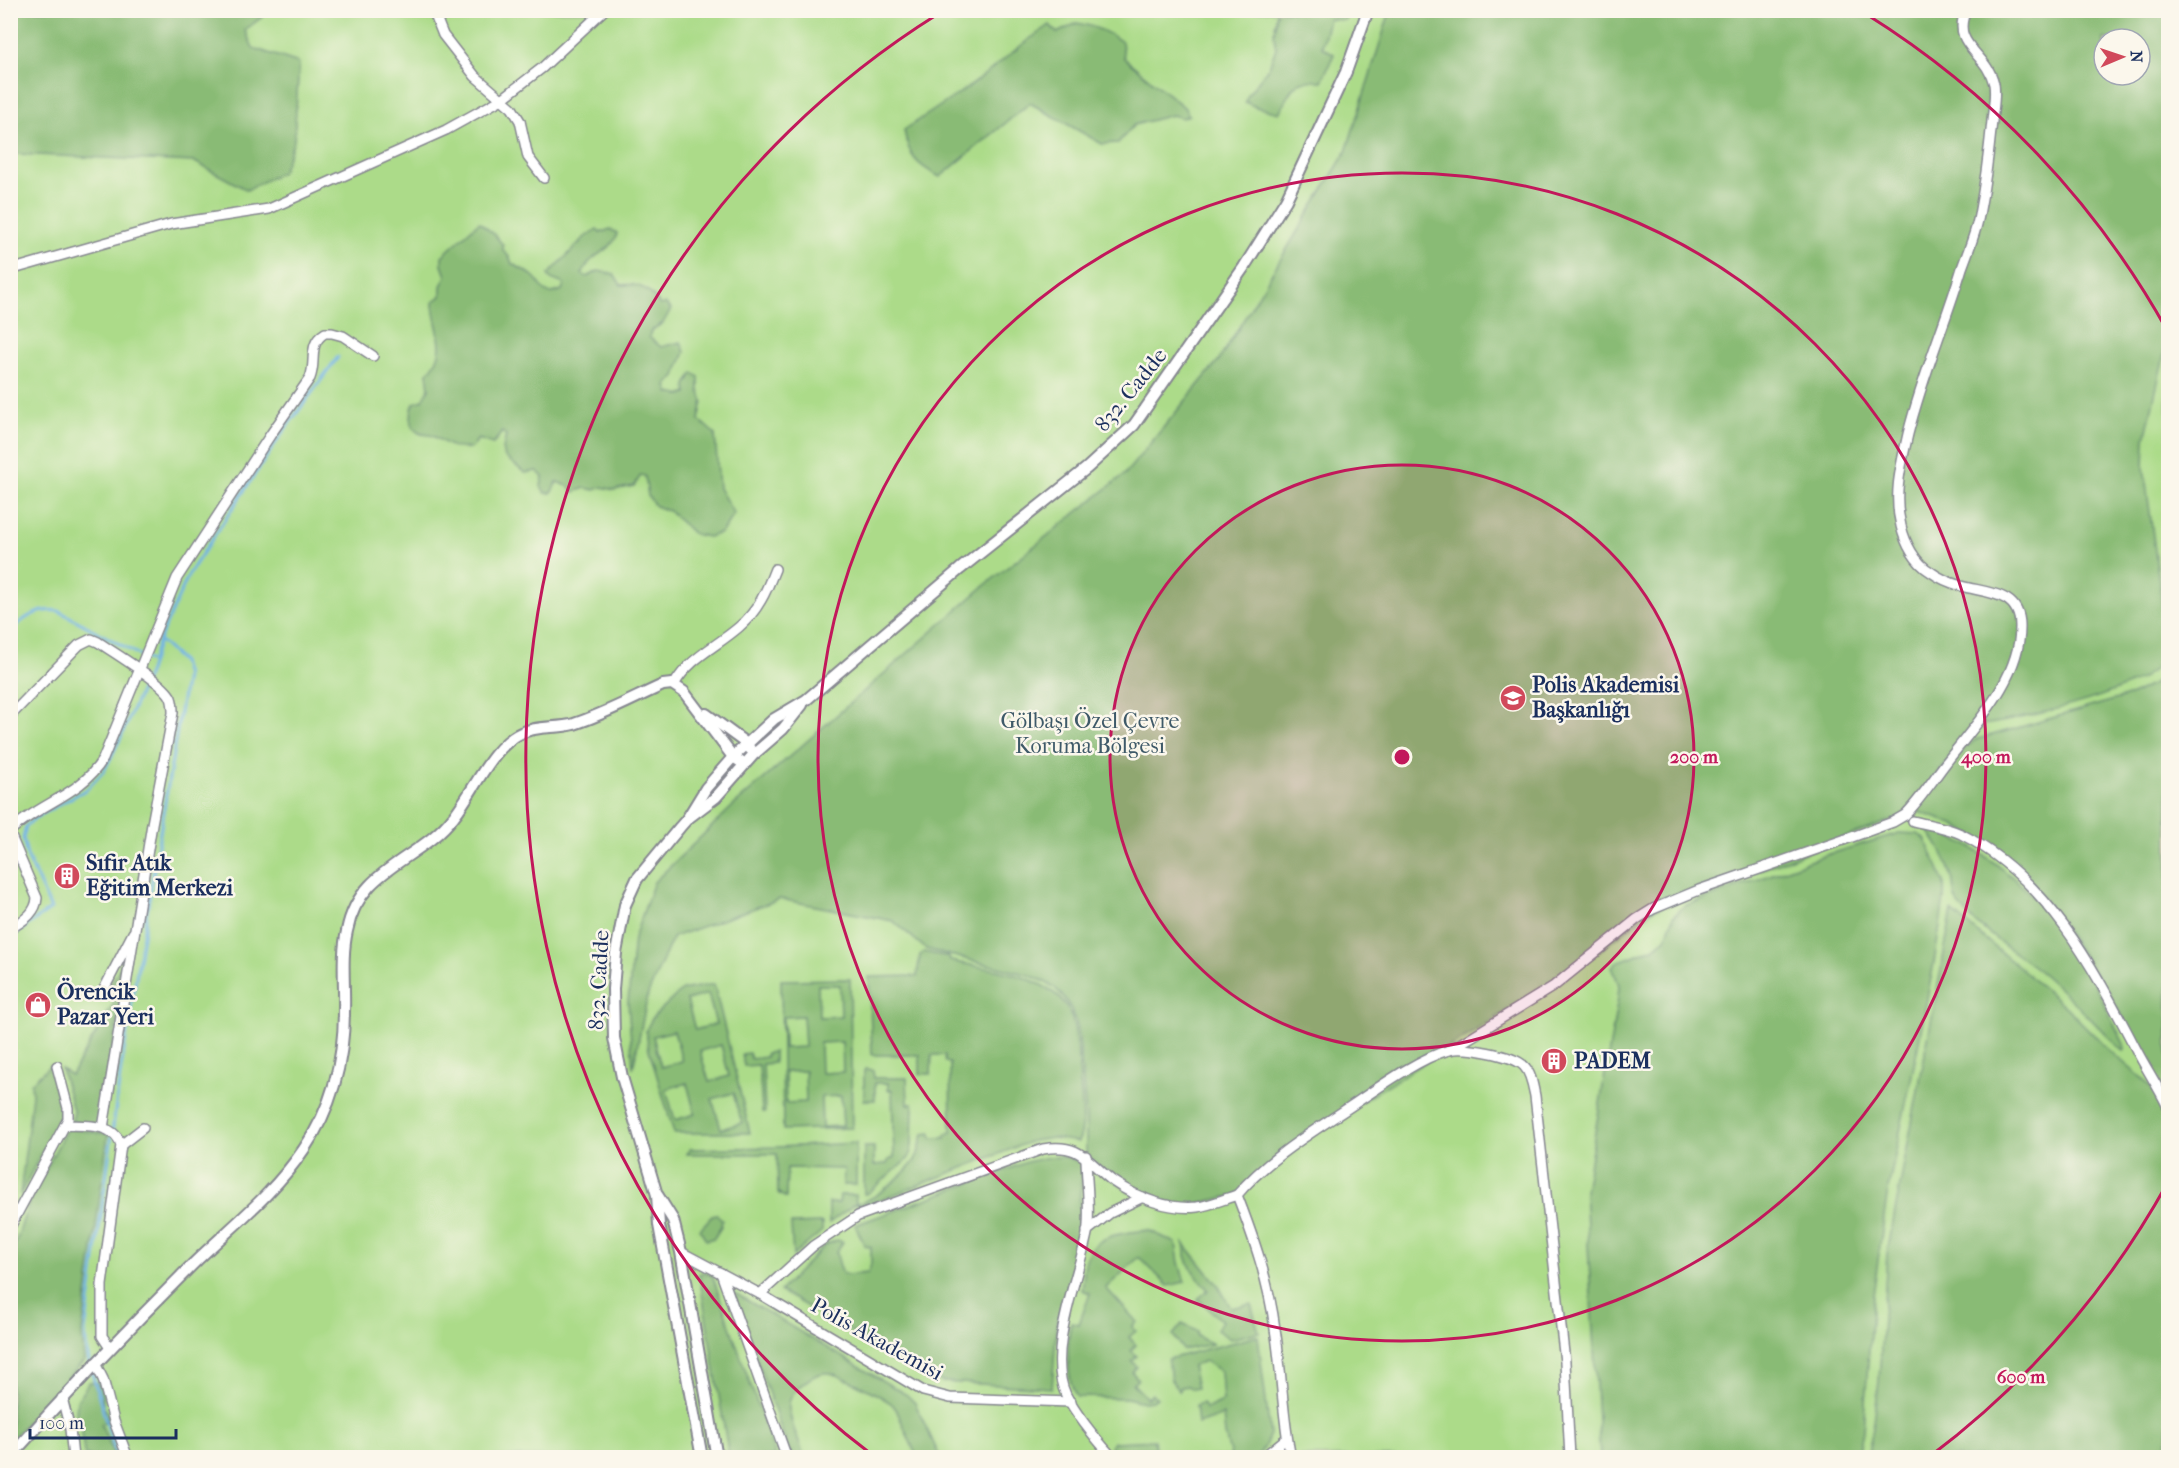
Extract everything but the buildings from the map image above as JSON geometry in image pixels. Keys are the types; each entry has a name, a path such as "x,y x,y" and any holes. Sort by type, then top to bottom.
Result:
{"street":[{"path":"433,10 443,35 475,76 512,108 520,121 528,157 544,178"},
{"path":"10,270 171,224 269,209 446,130 502,99 542,68 604,10"},
{"name":"832. Cadde","path":"702,1458 659,1225 657,1195 617,1059 613,1021 613,989 621,920 630,892 648,866 687,819 706,788 747,744 774,719 806,700 983,550 1087,468 1134,425 1237,276 1286,200 1346,72 1368,10"},
{"path":"760,1294 820,1240 865,1213 1034,1151 1054,1147 1086,1156 1115,1183 1143,1197 1167,1205 1180,1207 1209,1204 1237,1195 1263,1169 1332,1119 1389,1080 1450,1050 1554,986 1637,919 1653,909 1698,890 1863,834 1905,815 1979,723 2008,674 2017,653 2020,633 2020,622 2016,609 1998,593 1960,586 1929,571 1906,544 1898,508 1897,491 1910,427 1922,382 1950,308 1979,217 1989,150 1994,87 1986,66 1961,33 1966,10"},
{"path":"10,929 30,915 37,904 37,898 10,832 26,817 81,785 92,776 109,747 145,668 169,593 184,564 310,378 312,351 316,341 325,333 337,333 372,356"},
{"path":"674,685 682,671 740,627 762,602 775,569"},
{"path":"10,716 84,641 91,639 145,668 172,699 173,713 152,824 137,926 113,1134 102,1285 102,1336 110,1348"},
{"path":"10,1457 95,1363 266,1196 291,1167 318,1126 331,1097 341,1055 346,933 353,910 365,889 393,864 442,830 454,817 492,760 511,739 522,732 533,729 571,725 663,685 674,685 684,692 699,709 733,758 744,765"},
{"name":"832. Cadde","path":"687,819 716,797 753,755 783,729 806,700"},
{"path":"699,709 747,744 753,755"},
{"path":"1913,821 1960,833 1986,849 2017,873 2059,918 2082,952 2169,1107"},
{"path":"103,991 137,926"},
{"path":"1450,1050 1474,1051 1511,1058 1522,1064 1528,1071 1535,1096 1554,1252 1567,1394 1570,1458"},
{"path":"10,1227 68,1119 68,1108 57,1066"},
{"path":"64,1125 113,1134 143,1128"},
{"path":"1086,1156 1087,1231 1062,1335 1063,1385 1087,1427 1113,1458"},
{"name":"832. Cadde","path":"657,1195 673,1220 681,1252 717,1458"},
{"path":"1237,1195 1256,1246 1269,1294 1291,1458"},
{"path":"1087,1231 1110,1213 1143,1197"},
{"name":"Polis Akademisi","path":"681,1252 760,1294 915,1387 937,1396 1071,1402"},
{"path":"721,1273 787,1458"},
{"path":"95,1363 104,1379 114,1421 129,1458"},
{"path":"62,1398 70,1429 73,1458"},
{"path":"1262,1458 1287,1438"}],"green space":[{"path":"11,10 270,11 245,30 253,48 299,63 294,141 282,172 247,190 195,162 14,154 11,152"},
{"name":"Gölbaşı Özel Çevre Koruma Bölgesi","path":"10,11 2168,11 2168,1457 11,1457"},
{"path":"1277,11 1348,11 1345,20 1329,19 1322,47 1334,54 1322,81 1312,80 1298,83 1279,113 1245,102 1269,67 1276,48 1274,34"},
{"path":"1390,11 2168,11 2167,329 2165,351 2145,439 2144,467 2167,642 2162,661 2142,678 2122,688 2071,705 1976,726 1905,815 1653,910 1581,965 1322,1126 1237,1195 1181,1207 1128,1191 1086,1156 1086,1116 1078,1029 1071,1009 1064,998 1055,988 1029,975 926,949 893,921 780,899 673,937 648,994 633,1068 628,1002 634,938 654,882 733,806 984,586 1125,474 1219,360 1346,152"},
{"path":"1077,23 1101,29 1122,42 1124,58 1184,107 1189,115 1183,118 1172,115 1134,125 1118,143 1102,144 1030,103 940,177 925,169 915,160 908,147 904,130 973,84 1050,25 1057,33"},
{"path":"479,222 503,245 503,250 512,264 531,274 544,290 550,293 562,290 564,284 551,279 548,275 585,237 597,229 600,233 610,229 617,233 611,244 590,261 582,274 587,277 598,271 614,274 621,285 644,288 660,305 666,304 671,309 663,323 651,331 649,337 661,347 681,342 685,352 675,376 667,385 669,393 687,394 686,385 693,373 699,377 699,390 703,401 699,420 715,434 719,488 734,514 721,533 708,537 694,534 669,511 655,506 648,496 645,476 641,475 634,486 614,490 602,487 595,490 585,488 574,492 568,486 557,482 551,493 545,493 541,486 543,477 537,471 525,473 505,457 503,449 506,435 502,432 493,444 478,439 472,448 459,448 416,431 411,420 414,403 423,400 429,388 427,373 438,356 440,347 433,302 441,296 441,286 446,276 442,256"},
{"path":"2168,676 2168,1103 2111,997 2033,884 2015,866 1984,842 1953,824 1919,812 1917,806 1954,758 1975,740 2132,695"},
{"path":"1925,826 1972,848 1993,862 2013,878 2050,915 2080,957 2125,1050 2118,1047 2043,974 1963,910 1955,898 1952,878 1944,857"},
{"path":"1899,833 1918,834 1925,839 1944,882 1944,899 1918,1046 1888,1189 1873,1296 1863,1431 1858,1457 1600,1457 1585,1191 1618,998 1619,985 1612,967 1618,962 1655,947 1666,938 1673,917 1684,906 1826,855"},
{"path":"1952,911 2066,1007 2110,1051 2143,1079 2156,1094 2168,1114 2168,1457 1867,1458 1879,1381 1887,1254"},
{"path":"924,952 949,957 950,961 1014,974 1045,987 1058,996 1071,1015 1078,1051 1083,1111 1081,1135 1078,1142 1053,1138 1032,1141 872,1203 862,1206 855,1204 829,1223 829,1203 839,1203 840,1195 855,1195 856,1203 870,1199 895,1181 914,1162 923,1134 931,1133 931,1138 945,1138 946,1134 951,1132 950,1063 945,1062 945,1055 932,1055 931,1074 920,1074 920,1055 872,1055 869,977 917,976 920,955"},
{"path":"128,953 100,1125 71,1122 74,1113 61,1069 71,1075 117,998 107,991"},
{"path":"850,979 852,1128 783,1130 781,980","holes":["818,985 840,985 841,1016 819,1017","803,1016 805,1047 784,1048 783,1017","842,1042 843,1072 821,1073 820,1043","805,1071 806,1102 786,1103 785,1072","841,1096 843,1126 822,1127 821,1097"]},
{"path":"714,984 750,1133 674,1133 648,1046 646,1030 653,1017 682,990","holes":["708,994 716,1024 695,1030 687,1000","674,1031 682,1061 661,1067 653,1036","721,1045 729,1076 709,1082 700,1051","687,1083 695,1114 675,1120 666,1089","733,1093 742,1123 721,1129 712,1099"]},
{"path":"774,1052 774,1063 763,1064 765,1112 762,1112 759,1065 744,1066 742,1054 749,1053 751,1059 766,1057 766,1053"},
{"path":"50,1065 61,1115 20,1195 32,1095 31,1083"},
{"path":"865,1069 873,1070 874,1078 907,1078 908,1104 913,1104 912,1146 909,1158 867,1194 864,1194 864,1147 874,1147 874,1165 887,1164 894,1157 892,1090 888,1090 888,1083 875,1083 875,1100 864,1100"},
{"path":"67,1128 108,1134 82,1333 84,1361 11,1440 10,1260 29,1202"},
{"path":"856,1143 856,1185 843,1185 844,1169 787,1168 786,1198 778,1193 777,1154 687,1154 690,1149"},
{"path":"1049,1157 1066,1157 1083,1163 1075,1254 1071,1276 1057,1321 1052,1388 942,1382 780,1291 825,1245 837,1240 843,1242 836,1252 842,1273 847,1275 868,1273 871,1264 871,1247 865,1246 855,1225 1027,1162"},
{"path":"717,1215 722,1219 721,1227 714,1238 706,1240 700,1229 712,1216"},
{"path":"822,1223 822,1231 793,1256 791,1224"},
{"path":"1148,1230 1176,1243 1185,1282 1168,1286 1139,1257 1106,1288 1137,1322 1132,1327 1136,1331 1129,1337 1136,1345 1131,1350 1137,1356 1132,1361 1137,1367 1132,1372 1138,1379 1133,1384 1147,1398 1152,1394 1157,1398 1144,1402 1127,1398 1077,1397 1069,1371 1069,1339 1071,1322 1079,1324 1090,1293 1082,1290 1086,1260 1090,1251 1103,1239"},
{"path":"1184,1243 1218,1285 1231,1308 1251,1304 1259,1332 1230,1339 1217,1330 1222,1321 1198,1299 1208,1290 1189,1263"},
{"path":"704,1272 712,1275 776,1457 729,1457 699,1274"},
{"path":"733,1292 907,1395 915,1403 940,1457 917,1457 892,1404 852,1382 830,1373 824,1373 805,1382 790,1399 790,1417 804,1457 791,1457"},
{"path":"1182,1324 1197,1331 1197,1336 1212,1344 1183,1350 1173,1335"},
{"path":"1258,1336 1270,1434 1264,1448 1256,1457 1231,1457 1223,1415 1198,1424 1196,1405 1202,1403 1206,1409 1223,1401 1221,1372 1205,1361 1192,1366 1197,1388 1180,1387 1179,1391 1171,1380 1168,1359"},
{"path":"89,1382 98,1383 102,1389 103,1407 108,1413 108,1421 101,1424 115,1457 90,1457 84,1453 81,1422 76,1415 77,1401"},
{"path":"1154,1440 1156,1457 1120,1457 1110,1447 1114,1442"}],"waterway":[{"path":"10,937 51,909 27,856 23,838 26,826 35,818 87,789 104,771 121,737 149,671 159,640 189,574 285,429 338,357"},
{"path":"10,631 38,612 59,611 152,662"},
{"path":"90,1367 85,1331 121,1068 186,676 182,662 159,640"},
{"path":"92,1373 117,1458"}],"place":[{"name":"Polis Akademisi Başkanlığı","path":"1513,698"},
{"name":"Sıfır Atık Eğitim Merkezi","path":"67,876"},
{"name":"Örencik Pazar Yeri","path":"38,1005"},
{"name":"PADEM","path":"1554,1061"}]}
